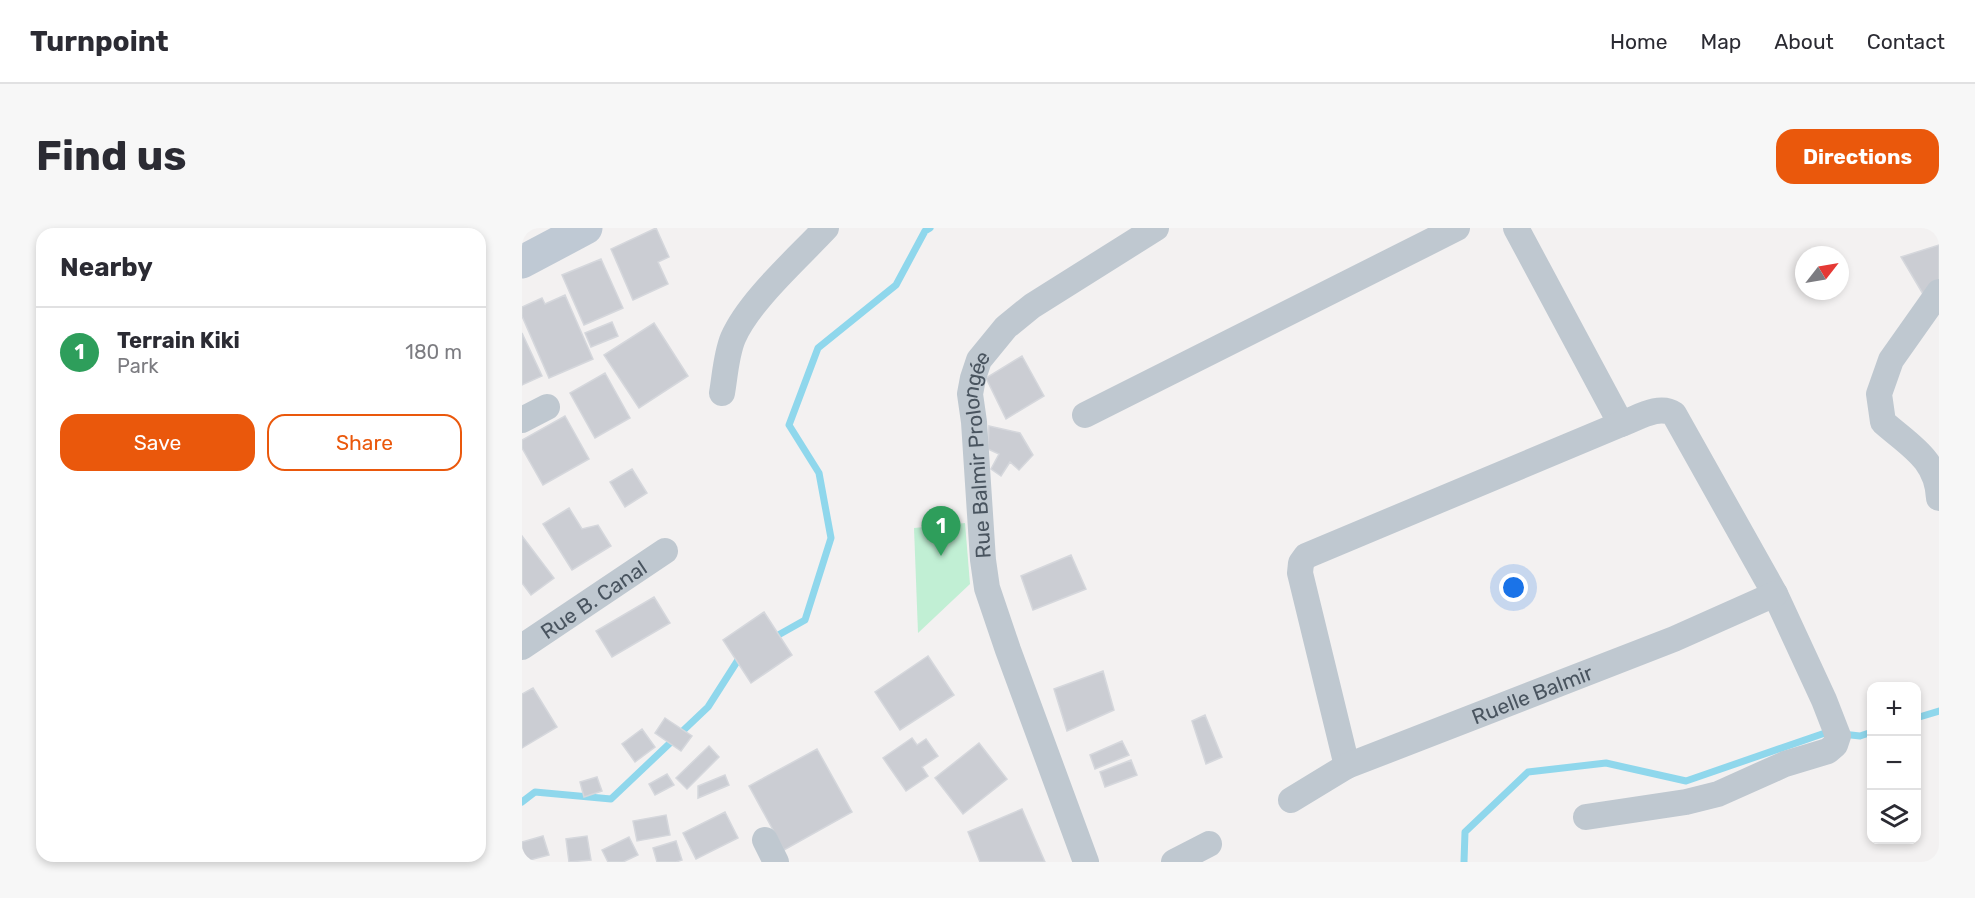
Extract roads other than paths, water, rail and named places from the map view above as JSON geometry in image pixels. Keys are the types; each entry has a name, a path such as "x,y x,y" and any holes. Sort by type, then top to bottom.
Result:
{"street":[{"path":"522,262 586,228"},
{"path":"722,393 733,339 744,319 765,293 826,228"},
{"name":"Rue Balmir Prolongée","path":"1086,862 987,588 970,394 979,360 1006,327 1032,306 1156,228"},
{"path":"1085,415 1456,228"},
{"path":"1516,228 1622,424"},
{"path":"1939,292 1891,360 1879,394 1883,422 1930,464 1938,484 1939,498"},
{"path":"522,420 547,407"},
{"path":"1347,766 1300,573 1301,563 1306,556 1622,424 1657,410 1667,410 1674,414 1775,594 1824,700 1838,736 1835,745 1828,751 1785,764 1718,794 1686,802 1586,816"},
{"name":"Rue B. Canal","path":"522,647 665,551"},
{"name":"Ruelle Balmir","path":"1291,800 1347,766 1674,639 1775,594"},
{"path":"1174,862 1209,844"}],"waterway":[{"path":"773,638 805,620 831,538 819,473 789,425 818,348 896,285 925,231 930,228"},
{"path":"522,802 535,792 611,799 708,707 738,660 743,656"},
{"path":"1921,716 1939,711"},
{"path":"1464,862 1465,832 1528,772 1606,763 1686,781 1830,733"},
{"path":"1842,734 1860,736 1867,734"}],"place":[{"name":"Terrain Kiki","path":"941,556"}]}
